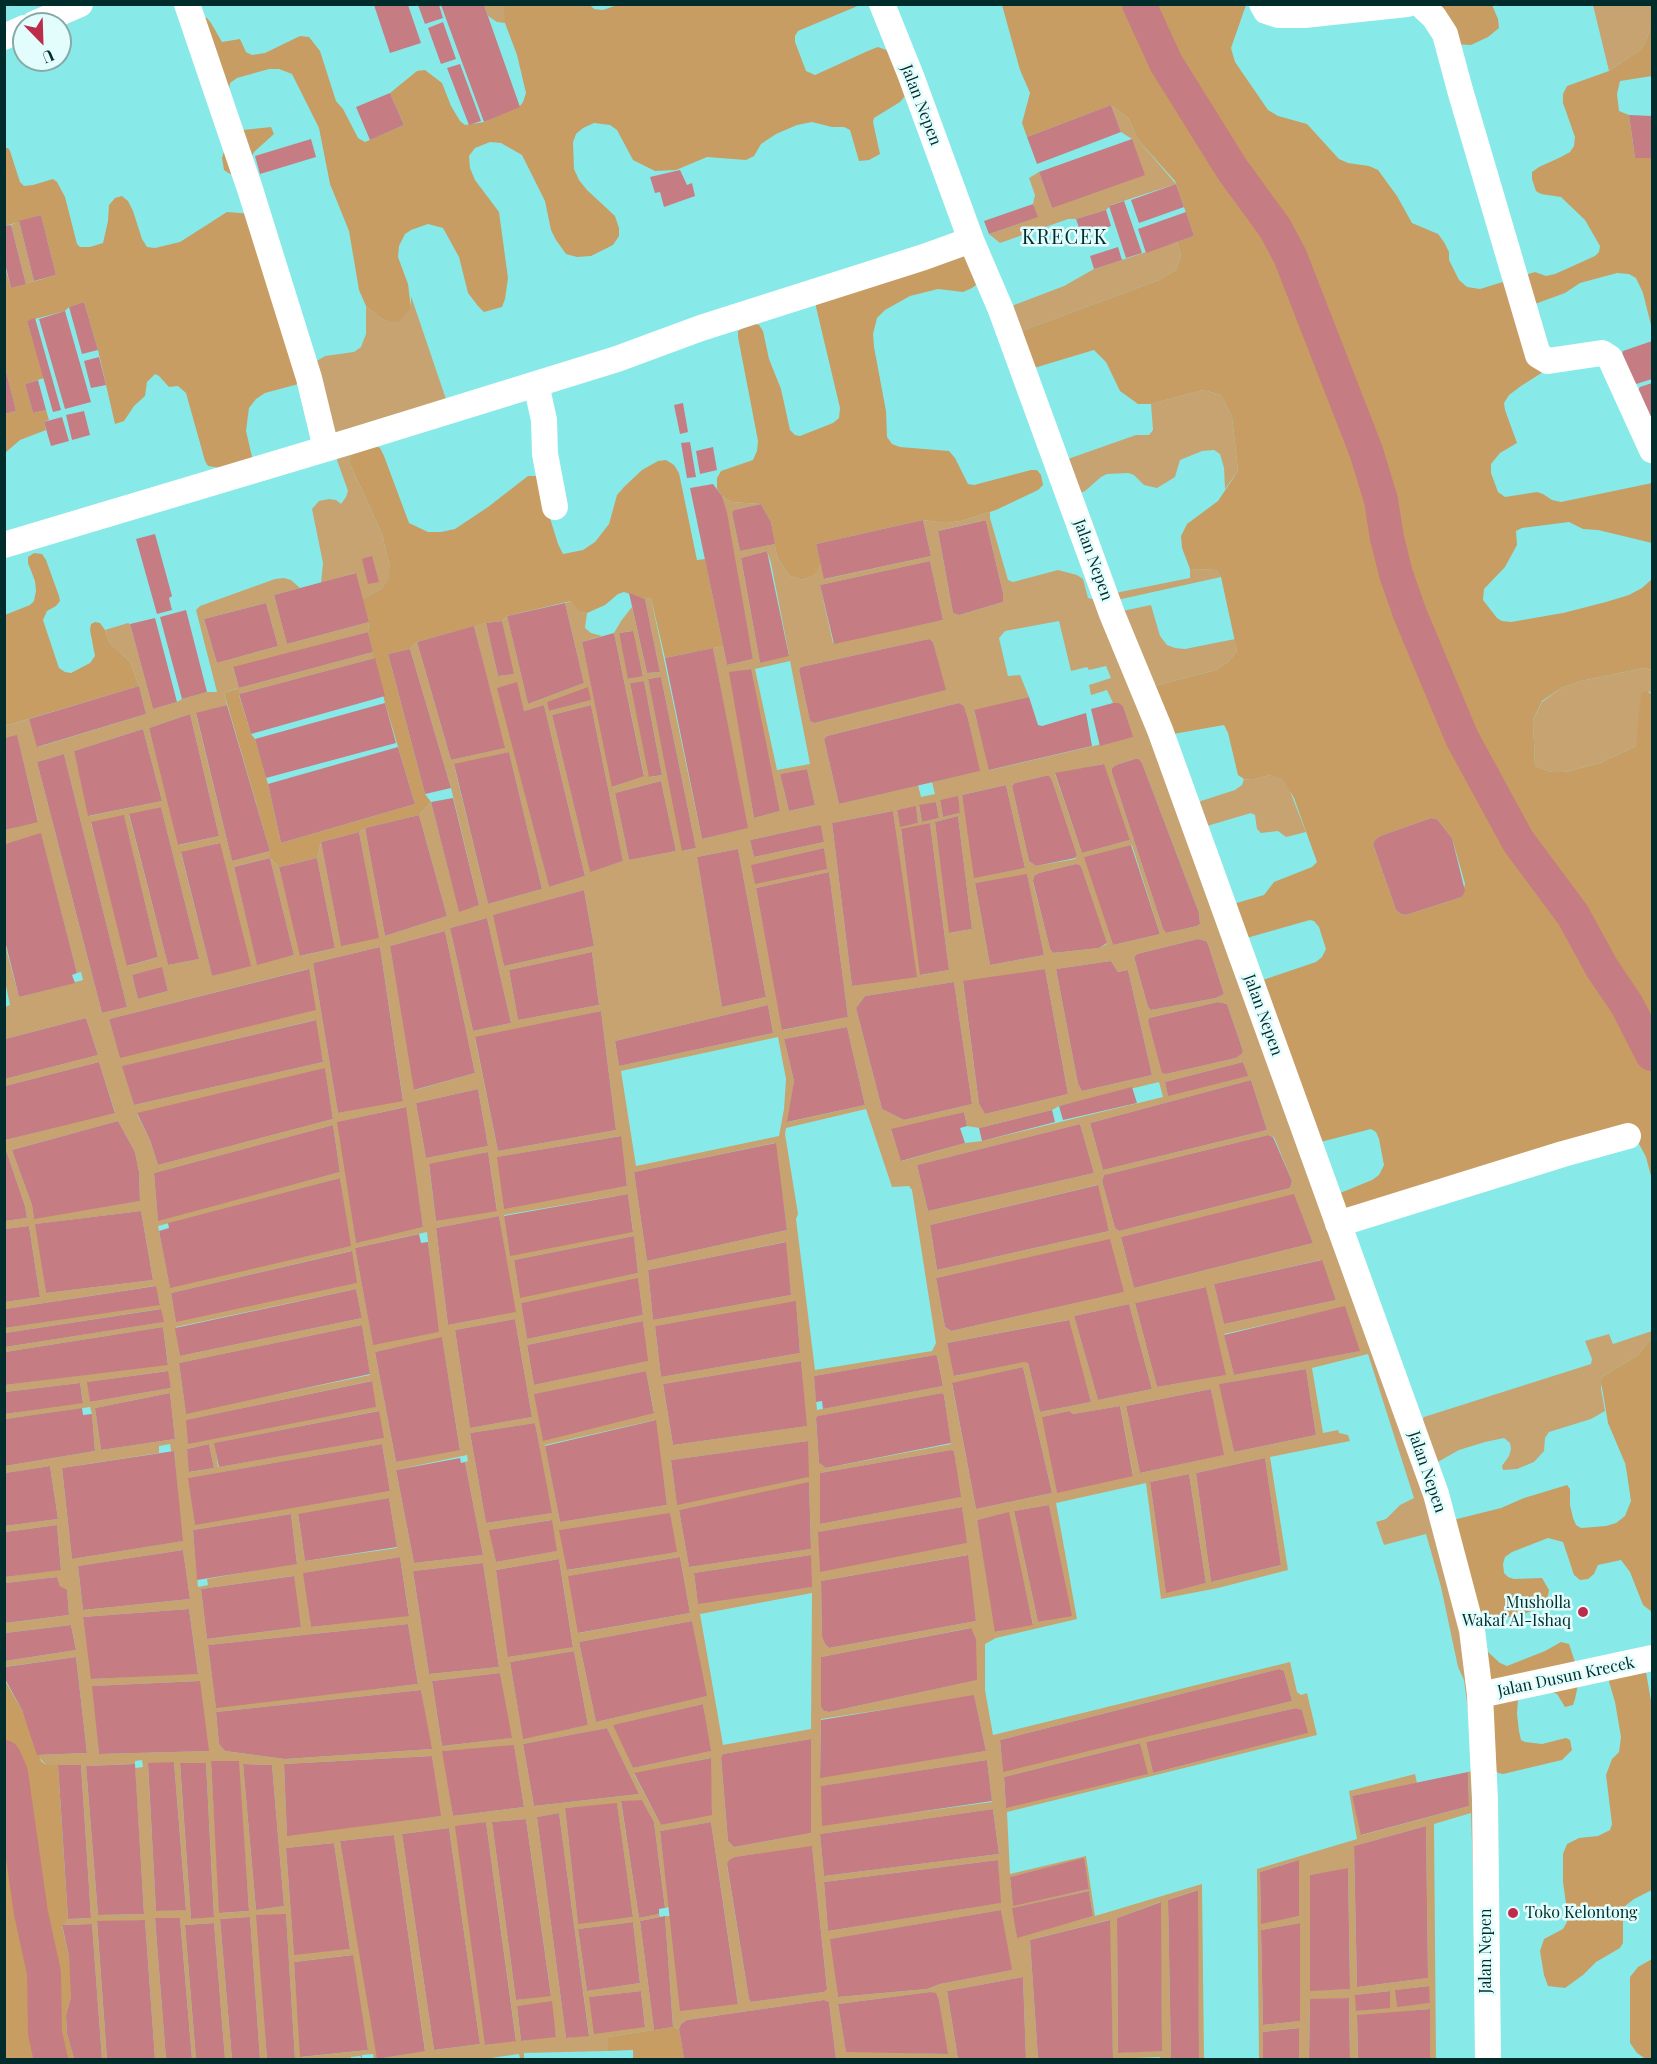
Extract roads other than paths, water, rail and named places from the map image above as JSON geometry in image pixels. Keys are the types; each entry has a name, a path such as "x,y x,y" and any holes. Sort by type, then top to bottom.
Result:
{"street":[{"path":"62,12 80,4"},
{"path":"187,4 250,189 309,378 326,448"},
{"name":"Jalan Nepen","path":"882,4 971,240 1004,318 1112,614 1160,730 1436,1494 1472,1630 1480,1695 1485,1800 1488,2060"},
{"path":"1262,4 1266,11 1278,15 1304,15 1407,4"},
{"path":"1420,4 1434,17 1445,34 1538,355 1548,361 1602,353 1610,358 1653,450"},
{"path":"4,545 617,359 701,328 971,240"},
{"path":"536,384 544,420 545,454 555,507"},
{"path":"1338,1224 1615,1138 1628,1136"},
{"name":"Jalan Dusun Krecek","path":"1480,1695 1653,1658"}],"waterway":[{"path":"1139,4 1166,63 1232,169 1275,228 1290,256 1366,451 1381,500 1396,574 1410,614 1462,738 1518,841 1573,915 1602,968 1627,1005 1652,1054"},
{"path":"4,1757 11,1773 31,1913 44,1973 45,2033 51,2060"}],"place":[{"name":"Musholla Wakaf Al-Ishaq","path":"1583,1612"},
{"name":"Toko Kelontong","path":"1513,1913"}],"district":[{"name":"KRECEK","path":"1065,238"}]}
